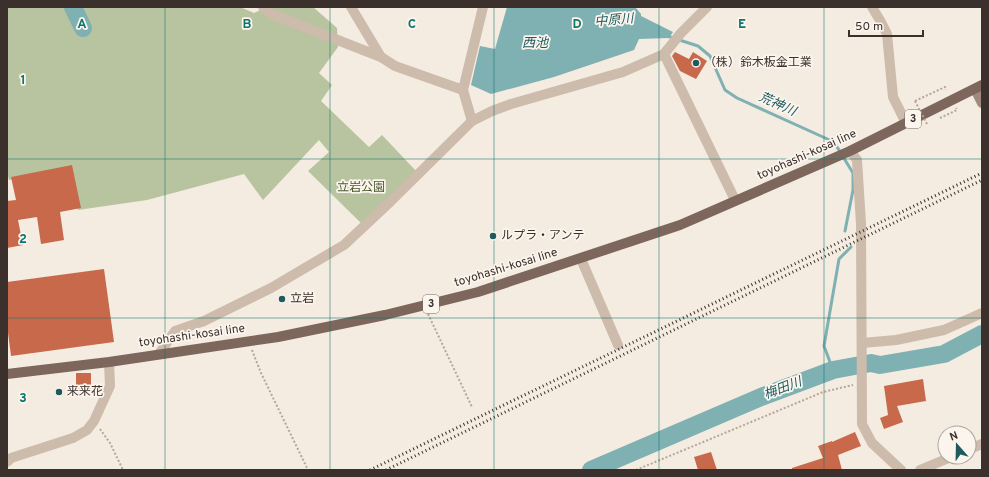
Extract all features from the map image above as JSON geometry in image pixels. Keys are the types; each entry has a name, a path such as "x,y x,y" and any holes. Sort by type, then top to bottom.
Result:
{"main road":[{"name":"toyohashi-kosai line","path":"7,374 109,362 286,336 385,315 478,292 680,225 843,154 978,87"},
{"path":"978,87 982,103"}],"street":[{"path":"263,7 271,14 381,57 395,66 462,90"},
{"path":"351,7 381,57"},
{"path":"472,121 462,90 483,7"},
{"path":"159,354 175,331 204,321 271,288 344,245 472,121 511,104 624,72 664,54 681,33 707,7"},
{"path":"872,7 886,34 893,97 906,123"},
{"path":"664,54 735,200"},
{"path":"843,154 857,160 861,224 862,424 872,442 901,470"},
{"path":"581,259 618,345"},
{"path":"862,346 944,330 982,313"},
{"path":"7,462 11,458 73,438 87,430 94,421 110,386 109,362"},
{"path":"920,470 937,463"}],"path":[{"path":"927,124 916,101 945,87 946,90"},
{"path":"425,305 472,407"},
{"path":"249,341 261,373 308,470"},
{"path":"636,470 823,392 862,382"},
{"path":"94,421 110,443 123,470"}],"green space":[{"name":"立岩公園","path":"7,7 240,7 254,13 267,7 313,7 337,28 338,47 319,73 332,85 321,101 369,147 382,135 417,172 362,224 308,171 329,152 319,140 263,200 244,174 147,200 78,210 66,171 9,180 7,172"}],"water":[{"name":"西池","path":"507,7 635,7 641,16 673,32 669,38 639,39 634,50 554,77 491,94 471,85 480,46 495,49"}],"building":[{"path":"675,52 689,59 693,52 707,61 696,79 680,71 672,56"},
{"path":"72,165 81,208 60,212 64,240 41,244 37,217 18,220 23,245 7,248 7,201 16,200 11,177"},
{"path":"104,269 114,342 11,356 7,325 7,282"},
{"path":"76,373 91,373 91,394 76,394"},
{"path":"923,379 926,401 897,406 903,422 884,429 880,418 888,415 884,386"},
{"path":"855,432 861,446 838,455 842,470 792,470 792,468 823,458 818,446 832,442"},
{"path":"711,452 717,470 698,470 694,457"}],"waterway":[{"path":"73,7 83,28"},
{"name":"荒神川","path":"667,36 698,46 710,56 725,90 737,98 834,142 853,173 853,190 845,231"},
{"name":"荒神川","path":"833,370 824,346 839,259 851,247"},
{"name":"梅田川","path":"591,470 761,397 833,370 871,363 880,365 944,354 982,334"}],"railway":[{"path":"370,470 982,173"},
{"path":"386,470 982,180"}],"place":[{"name":"（株）鈴木板金工業","path":"696,63"},
{"name":"ルプラ・アンテ","path":"493,236"},
{"name":"立岩","path":"282,299"},
{"name":"来来花","path":"59,392"}],"water label":[{"name":"中原川","path":"614,21"}]}
